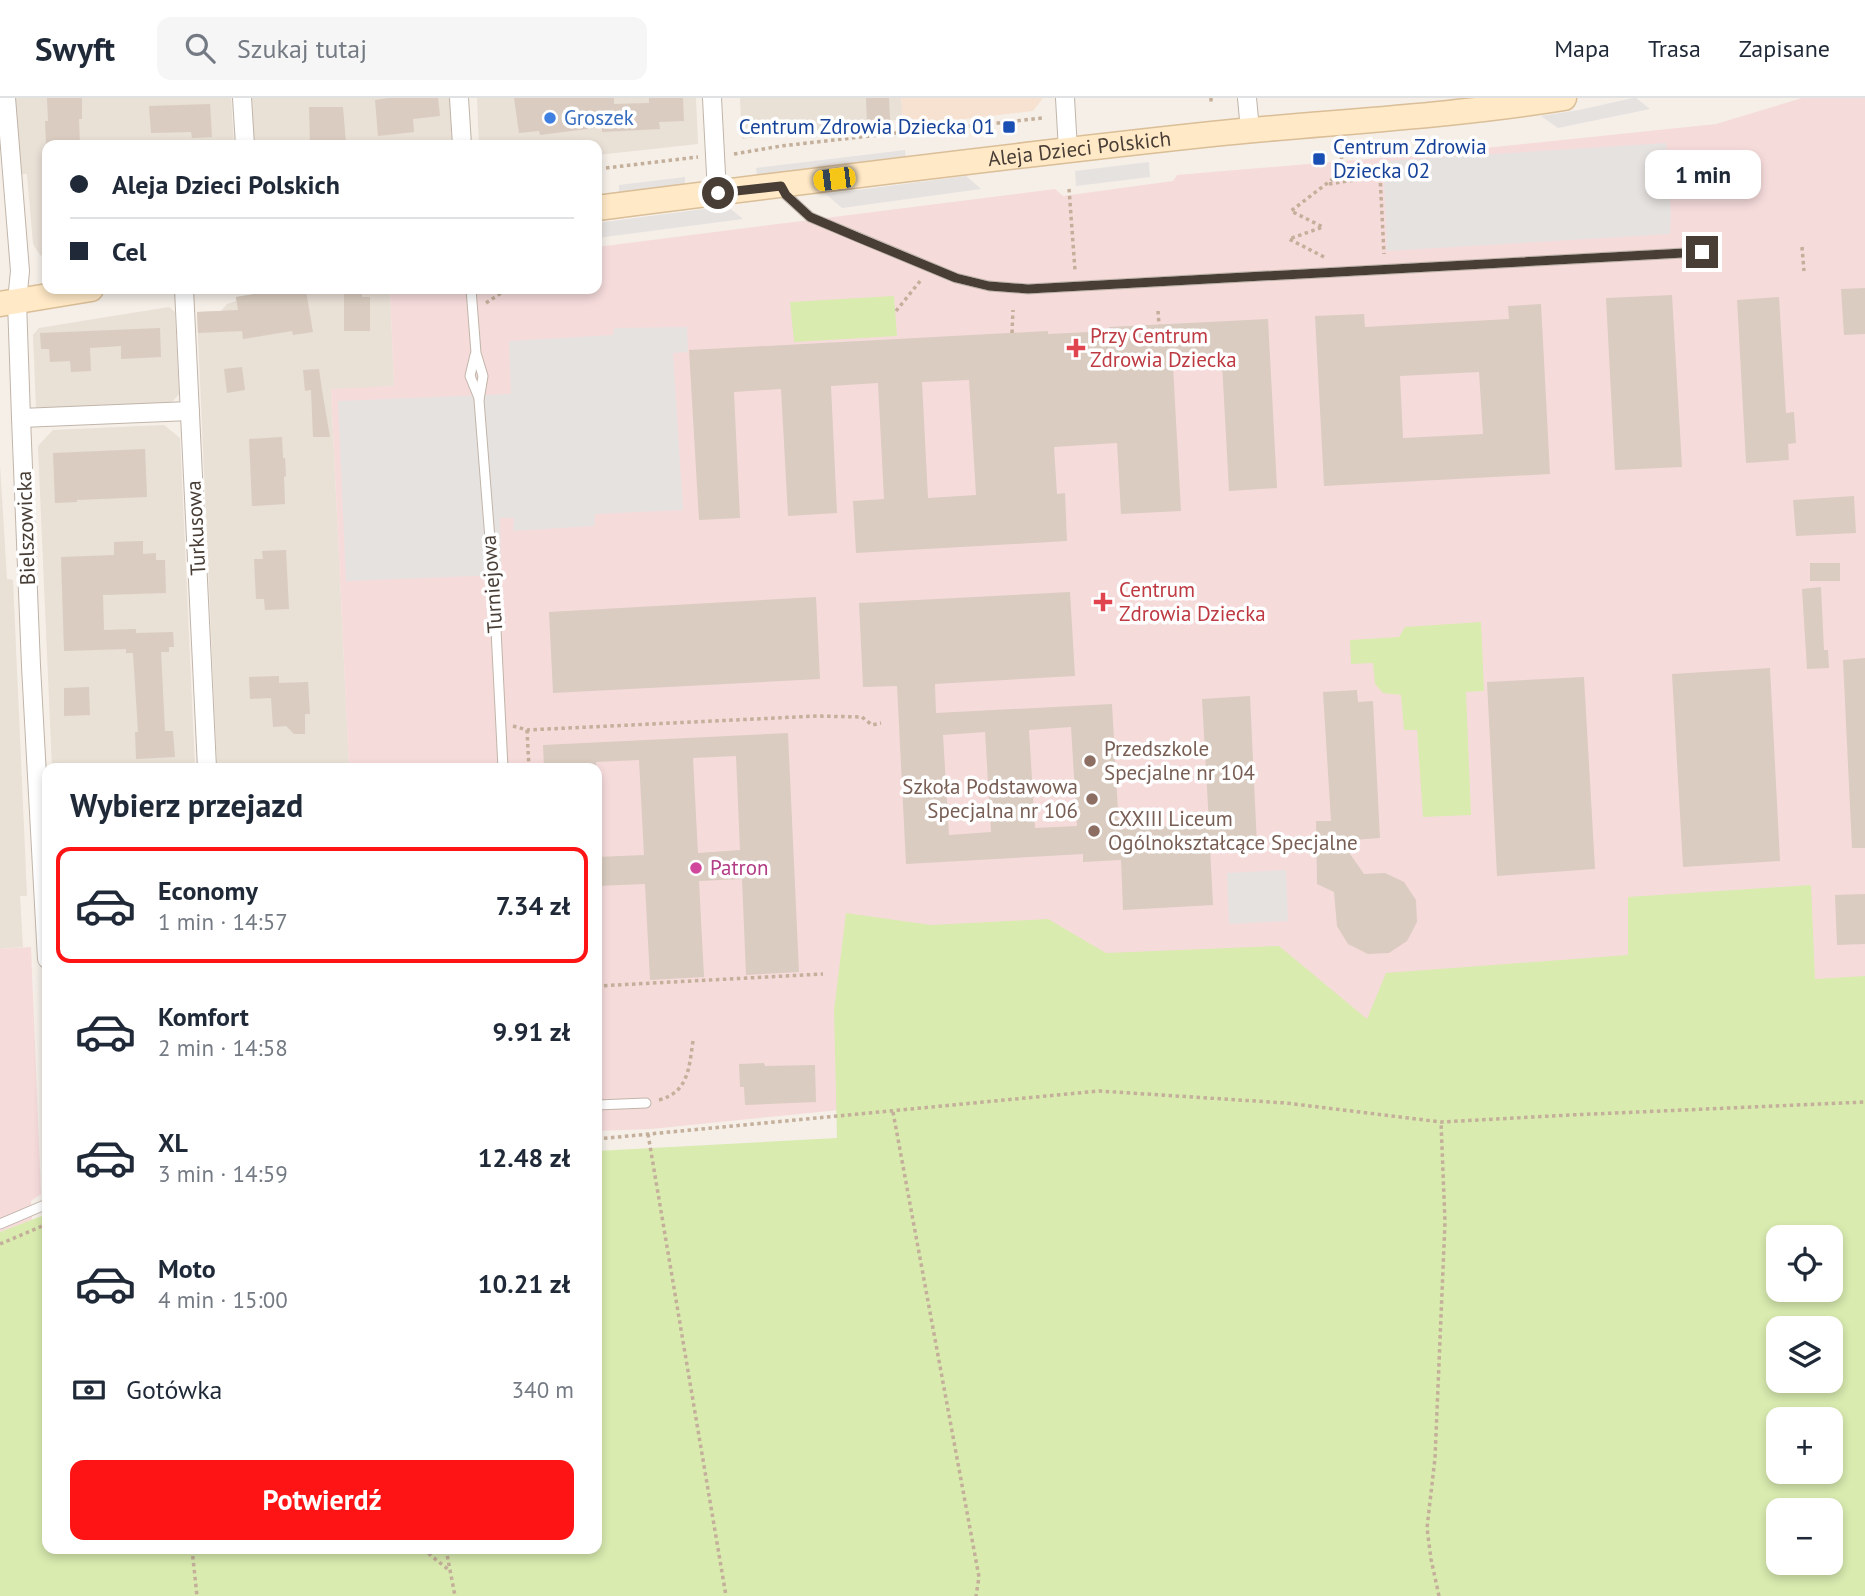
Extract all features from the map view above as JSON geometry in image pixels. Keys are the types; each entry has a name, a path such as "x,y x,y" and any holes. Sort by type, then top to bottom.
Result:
{"street":[{"name":"Bielszowicka","path":"6,98 20,271 9,302 21,418 42,857"},
{"path":"242,98 245,140"},
{"path":"459,98 462,140"},
{"path":"712,98 718,193"},
{"path":"1066,98 1068,150"},
{"path":"1247,98 1250,130"},
{"name":"Aleja Dzieci Polskich","path":"602,207 1068,150 1250,130 1440,114 1510,102 1564,98"},
{"path":"9,302 59,294"},
{"name":"Turkusowa","path":"184,294 208,763"},
{"path":"21,418 190,411"}],"lane":[{"path":"781,186 786,195 810,217 956,278 989,286 1015,288 1702,252"},
{"name":"Turniejowa","path":"471,294 476,353 483,376 479,400 493,578 503,763"},
{"path":"602,1105 646,1104"},
{"path":"0,1224 42,1207"}],"path":[{"path":"1211,98 1211,105"},
{"path":"927,131 1042,118"},
{"path":"729,155 781,146 905,132"},
{"path":"1326,258 1289,239 1323,227 1291,211 1343,171 1341,153"},
{"path":"606,168 698,158"},
{"path":"1326,184 1388,175 1395,179"},
{"path":"1380,176 1384,254"},
{"path":"1069,190 1075,270"},
{"path":"1802,247 1804,271"},
{"path":"896,311 920,279"},
{"path":"473,312 500,294"},
{"path":"1012,333 1013,310"},
{"path":"1158,311 1159,325"},
{"path":"508,724 527,730 817,716 862,717 872,725 881,723"},
{"path":"527,730 529,763"},
{"path":"602,986 824,974"},
{"path":"646,1104 668,1098 686,1081 693,1041"},
{"path":"602,1139 1099,1091 1286,1103 1441,1122 1865,1102"},
{"path":"894,1112 979,1577 976,1596"},
{"path":"1439,1596 1427,1528 1435,1458 1445,1222 1441,1122"},
{"path":"648,1134 726,1596"},
{"path":"0,1244 42,1225"},
{"path":"193,1554 197,1596"},
{"path":"429,1554 450,1571"},
{"path":"447,1554 455,1596"}],"shaded area":[{"path":"14,98 231,98 234,140 42,140 42,256 33,244 27,174 18,174"},
{"path":"252,98 450,98 452,140 254,140"},
{"path":"477,98 696,98 698,144 602,154 602,140 479,140"},
{"path":"740,98 901,98 903,119 742,139"},
{"path":"901,98 1043,98 1033,111 913,125 903,119"},
{"path":"1633,98 1650,109 1558,128 1541,116 1579,110"},
{"name":"Centrum Zdrowia Dziecka","path":"1802,98 1865,98 1865,1086 1096,1084 651,1129 602,1131 602,763 349,763 331,389 394,386 390,294 602,294 602,246 1055,189 1063,196 1173,181 1177,175 1427,154 1716,124"},
{"path":"1666,143 1670,234 1387,251 1383,161"},
{"path":"905,150 906,158 757,176 756,168"},
{"path":"1149,162 1150,177 1076,186 1075,171"},
{"path":"966,176 981,189 842,208 826,194"},
{"path":"685,177 685,185 619,193 619,185"},
{"path":"727,206 743,219 602,237 602,222"},
{"path":"255,294 390,294 394,386 331,390 349,763 217,763 197,312 214,311 215,318 227,304 236,301 236,297"},
{"path":"169,307 175,312 179,394 170,404 36,408 33,335 39,328"},
{"path":"687,327 688,352 673,353 683,510 595,514 594,526 513,531 514,518 500,518 501,575 346,581 338,401 511,394 509,341 613,335 614,328"},
{"path":"164,425 180,438 195,763 52,763 38,446 53,430"},
{"path":"0,465 7,579 13,580 27,896 20,896 23,947 0,949"},
{"path":"1286,870 1288,921 1229,924 1227,873"},
{"path":"31,947 41,1194 31,1201 32,1220 0,1232 0,949"}],"green space":[{"path":"894,296 897,336 794,342 790,302"},
{"path":"1481,622 1484,691 1466,692 1471,815 1423,817 1417,730 1404,730 1401,695 1383,693 1375,684 1373,663 1351,664 1350,640 1399,637 1405,627"},
{"path":"1811,885 1815,979 1865,976 1865,1596 0,1596 0,1232 42,1216 42,1554 602,1554 602,1151 837,1138 834,1010 846,913 931,925 1048,919 1106,953 1279,946 1367,1019 1386,973 1628,955 1628,897"}],"building":[{"path":"47,98 82,98 80,140 46,140 45,121 48,121"},
{"path":"438,98 440,116 413,119 414,132 378,136 375,100"},
{"path":"514,98 614,98 614,104 649,103 649,98 683,98 684,121 659,122 660,129 602,132 602,127 540,135 539,131 519,133"},
{"path":"866,98 889,98 890,120 867,123"},
{"path":"210,104 212,137 192,138 191,132 151,133 149,106"},
{"path":"309,107 343,107 346,140 310,140"},
{"path":"1865,288 1865,334 1844,335 1841,289"},
{"path":"255,294 307,294 313,332 293,335 292,331 243,339 242,331 198,333 197,312 238,310 236,297"},
{"path":"344,294 370,297 370,331 344,331"},
{"path":"1672,295 1682,467 1615,470 1606,298"},
{"path":"1779,297 1786,413 1794,412 1796,443 1788,444 1789,460 1746,463 1737,300"},
{"path":"1541,304 1550,474 1324,486 1315,316 1364,314 1365,327 1509,319 1508,306","holes":["1479,372 1483,434 1403,438 1400,376"]},
{"path":"1268,319 1277,488 1229,491 1222,363 1173,366 1181,511 1121,514 1117,443 1054,447 1057,494 1065,493 1067,541 856,553 853,501 884,499 878,383 831,386 837,513 788,516 781,389 734,392 740,518 699,520 689,350 1048,331 1048,334 1110,331 1109,327","holes":["969,380 976,495 928,498 922,382"]},
{"path":"160,328 161,357 121,359 121,346 90,348 91,371 71,372 70,361 50,362 49,349 41,349 40,333"},
{"path":"242,367 245,390 227,393 224,369"},
{"path":"319,369 330,437 313,437 311,390 305,391 303,370"},
{"path":"282,437 286,476 285,504 252,506 249,439"},
{"path":"145,449 147,497 55,503 53,453"},
{"path":"1854,496 1856,533 1796,536 1793,500"},
{"path":"143,541 143,554 156,553 156,560 165,560 166,593 103,595 104,630 173,632 174,647 169,647 169,652 161,652 165,731 173,731 175,757 136,759 135,732 138,732 133,653 126,653 126,649 64,651 61,557 114,555 114,542"},
{"path":"286,550 289,609 265,610 264,599 256,599 254,559 263,559 262,551"},
{"path":"1810,563 1840,563 1840,581 1810,581"},
{"path":"1821,587 1824,650 1828,650 1829,668 1807,669 1802,589"},
{"path":"1070,592 1075,676 935,684 936,713 1112,704 1119,829 1209,824 1202,699 1250,696 1257,845 1210,847 1213,905 1123,910 1121,860 1083,862 1083,854 906,864 897,686 863,687 859,603","holes":["1071,727 1077,826 1035,828 1029,730","985,732 991,832 949,835 943,735"]},
{"path":"816,597 820,679 553,693 549,612"},
{"path":"1865,658 1865,848 1852,848 1843,660"},
{"path":"1770,668 1780,861 1683,867 1672,674"},
{"path":"279,676 279,683 308,682 310,714 305,714 305,734 294,734 286,726 273,727 271,698 250,699 249,677"},
{"path":"1584,677 1595,869 1497,876 1487,682"},
{"path":"89,687 90,715 64,716 64,688"},
{"path":"1357,690 1358,702 1373,701 1380,838 1341,841 1364,874 1385,873 1404,882 1416,900 1417,922 1407,941 1389,953 1368,954 1348,944 1337,926 1334,892 1317,884 1316,821 1331,821 1323,692"},
{"name":"Patron","path":"788,733 799,972 746,975 742,879 699,881 704,977 650,980 645,884 602,886 602,857 644,855 639,760 544,763 543,745","holes":["736,756 740,850 698,853 693,758"]},
{"path":"1865,894 1865,944 1837,945 1835,895"},
{"path":"764,1063 765,1066 815,1065 816,1102 745,1105 744,1087 740,1087 739,1064"}],"place":[{"name":"Groszek","path":"550,118"},
{"name":"Centrum Zdrowia Dziecka 01","path":"1009,127"},
{"name":"Centrum Zdrowia Dziecka 02","path":"1319,159"},
{"name":"Przy Centrum Zdrowia Dziecka","path":"1076,348"},
{"name":"Centrum Zdrowia Dziecka","path":"1103,602"},
{"name":"Przedszkole Specjalne nr 104","path":"1090,761"},
{"name":"Szkoła Podstawowa Specjalna nr 106","path":"1092,799"},
{"name":"CXXIII Liceum Ogólnokształcące Specjalne","path":"1094,831"},
{"name":"Patron","path":"696,868"}],"route":[{"path":"718,193 781,186 794,204 810,217 862,239 956,278 989,286 1028,289 1702,252"}]}
